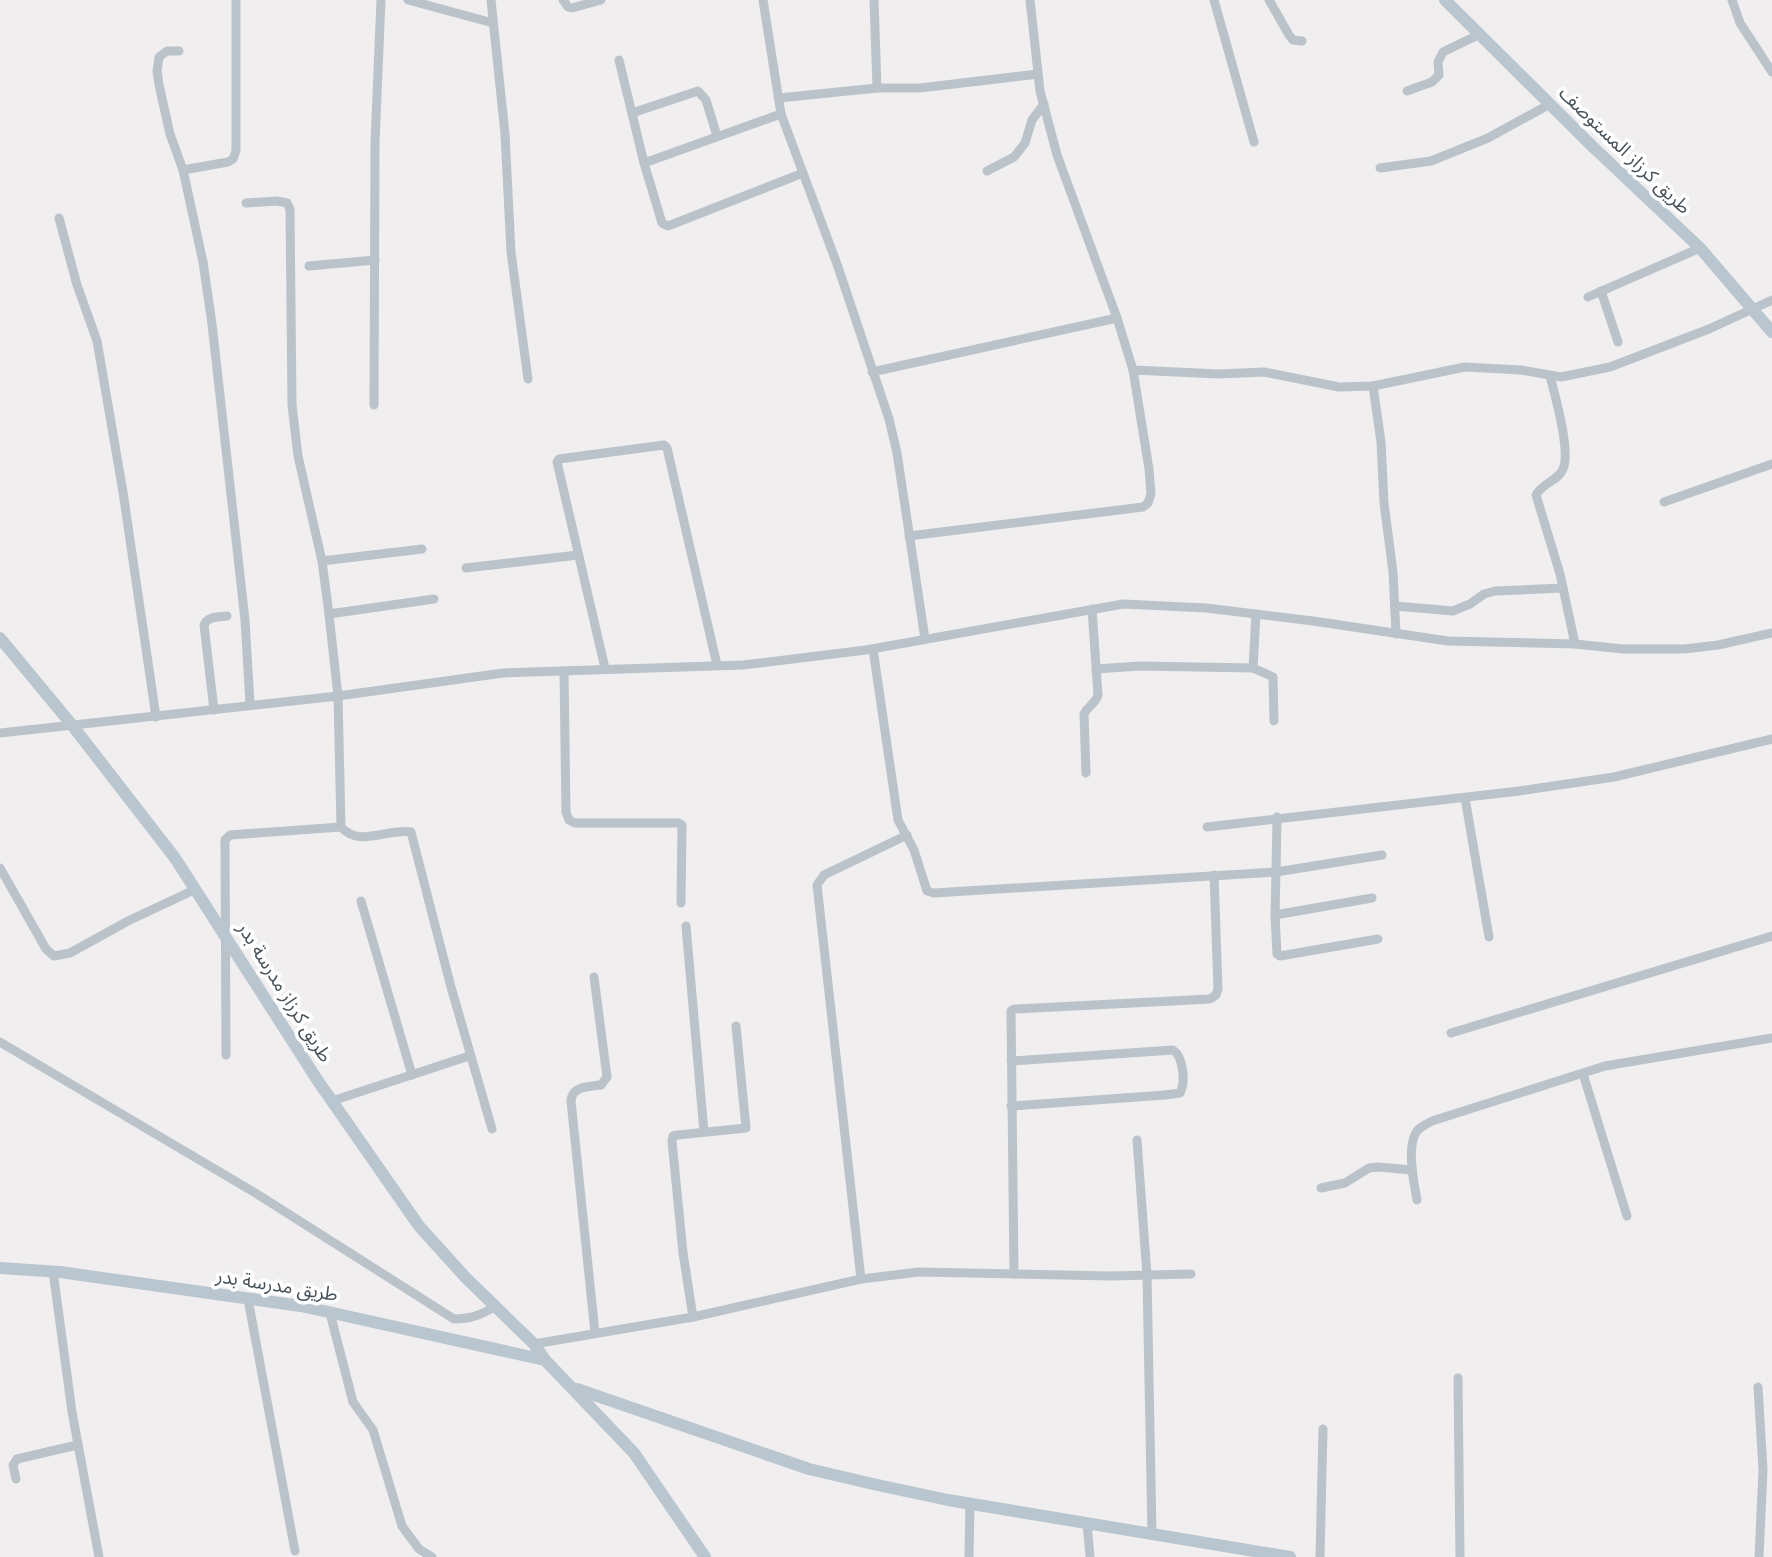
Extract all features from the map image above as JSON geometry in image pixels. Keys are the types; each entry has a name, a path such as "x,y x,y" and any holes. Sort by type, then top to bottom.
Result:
{"street":[{"path":"183,170 228,162 233,159 236,151 236,0"},
{"path":"374,405 374,142 381,0"},
{"path":"408,0 493,23"},
{"path":"491,0 505,134 511,251 528,379"},
{"path":"566,4 572,8 601,0"},
{"path":"764,0 781,114 837,264 897,453 925,639"},
{"path":"873,0 877,88"},
{"path":"909,536 1143,507 1149,503 1151,494 1133,370 1117,318 1057,155 1038,74 1030,0"},
{"path":"1214,0 1255,142"},
{"path":"1269,0 1293,40 1302,41"},
{"name":"طريق كرزاز المستوصف","path":"1446,0 1478,35 1700,248 1772,332"},
{"path":"1732,0 1740,23 1772,72"},
{"path":"1407,91 1432,82 1439,75 1438,62 1443,52 1478,35"},
{"path":"178,51 167,51 159,57 157,71 170,134 183,170 203,262 245,620 250,704"},
{"path":"619,60 660,219 668,226 803,173"},
{"path":"779,98 877,88 920,88 1038,74"},
{"path":"632,113 698,91 706,100 718,136"},
{"path":"987,172 1014,157 1025,144 1032,120 1044,104"},
{"path":"1380,168 1431,161 1488,138 1550,104"},
{"path":"644,163 781,114"},
{"path":"246,203 278,201 287,203 290,209 292,405 298,456 322,561 329,614 338,696 341,827"},
{"path":"59,218 77,285 97,341 125,505 156,717"},
{"path":"1588,297 1700,248"},
{"path":"309,267 375,260"},
{"path":"1601,291 1618,342"},
{"path":"1133,370 1219,374 1264,372 1326,386 1373,386 1465,367 1521,370 1561,377 1609,367 1772,300"},
{"path":"873,372 1117,318"},
{"path":"1550,376 1566,456 1563,469 1555,479 1539,489 1536,495 1563,588 1575,645"},
{"path":"1373,386 1381,442 1396,634"},
{"path":"605,668 557,462 559,459 666,446 717,665"},
{"path":"1664,502 1772,464"},
{"path":"322,561 422,549"},
{"path":"466,568 578,555"},
{"path":"1395,606 1453,611 1483,594 1496,591 1563,588"},
{"path":"329,614 434,599"},
{"path":"0,733 338,696 503,673 743,664 873,649 1123,604 1206,608 1448,641 1662,651 1718,645 1772,633"},
{"path":"1086,773 1084,718 1087,708 1095,703 1098,695 1092,609"},
{"path":"1253,668 1256,614"},
{"path":"214,710 204,625 211,618 227,616"},
{"name":"طريق كرزاز مدرسة بدر","path":"0,638 176,858 332,1101 419,1226 494,1307 534,1343 545,1360 634,1453 705,1557"},
{"path":"873,649 898,820 914,850 927,891 934,893 1276,872 1382,855"},
{"path":"1096,669 1140,666 1253,668 1273,677 1274,721"},
{"path":"564,671 566,812 569,820 575,823 682,825 681,903"},
{"path":"1207,827 1277,817 1465,798 1615,777 1772,739"},
{"path":"1465,798 1489,936"},
{"path":"1277,817 1275,915 1276,950 1280,956 1378,939"},
{"path":"226,1055 225,840 230,835 341,827 349,834 359,837 411,832 469,1056 492,1129"},
{"path":"861,1279 817,885 824,875 907,835"},
{"path":"0,868 46,950 54,956 70,953 128,921 196,889"},
{"path":"1014,1274 1009,1014 1014,1009 1210,999 1216,995 1218,989 1214,876"},
{"path":"1275,915 1372,898"},
{"path":"361,901 412,1075"},
{"path":"686,926 704,1132"},
{"path":"1451,1034 1772,936"},
{"path":"594,977 607,1077 601,1085 576,1090 571,1101 595,1333"},
{"path":"693,1317 683,1254 672,1141 673,1136 678,1135 746,1128 736,1026"},
{"path":"1417,1200 1412,1170 1413,1140 1417,1131 1432,1121 1605,1066 1772,1038"},
{"path":"0,1042 257,1194 454,1319 480,1315 494,1307"},
{"path":"1011,1061 1172,1050 1180,1056 1183,1085 1180,1093 1165,1095 1012,1106"},
{"path":"332,1101 469,1056"},
{"path":"1583,1074 1627,1216"},
{"path":"1137,1140 1147,1275 1152,1534"},
{"path":"1321,1188 1345,1183 1369,1168 1412,1170"},
{"name":"طريق مدرسة بدر","path":"0,1268 53,1271 248,1299 330,1313 545,1360"},
{"path":"53,1271 78,1445 99,1557"},
{"path":"534,1343 693,1317 861,1279 919,1272 1192,1274"},
{"path":"248,1299 295,1551"},
{"path":"330,1313 353,1402 373,1430 402,1526 419,1549 432,1557"},
{"path":"1458,1378 1460,1557"},
{"path":"573,1387 809,1469 873,1485 1290,1557"},
{"path":"1758,1387 1763,1469 1759,1557"},
{"path":"1320,1557 1323,1429"},
{"path":"16,1479 13,1465 17,1459 78,1445"},
{"path":"970,1503 970,1557"},
{"path":"1087,1523 1090,1557"}]}
